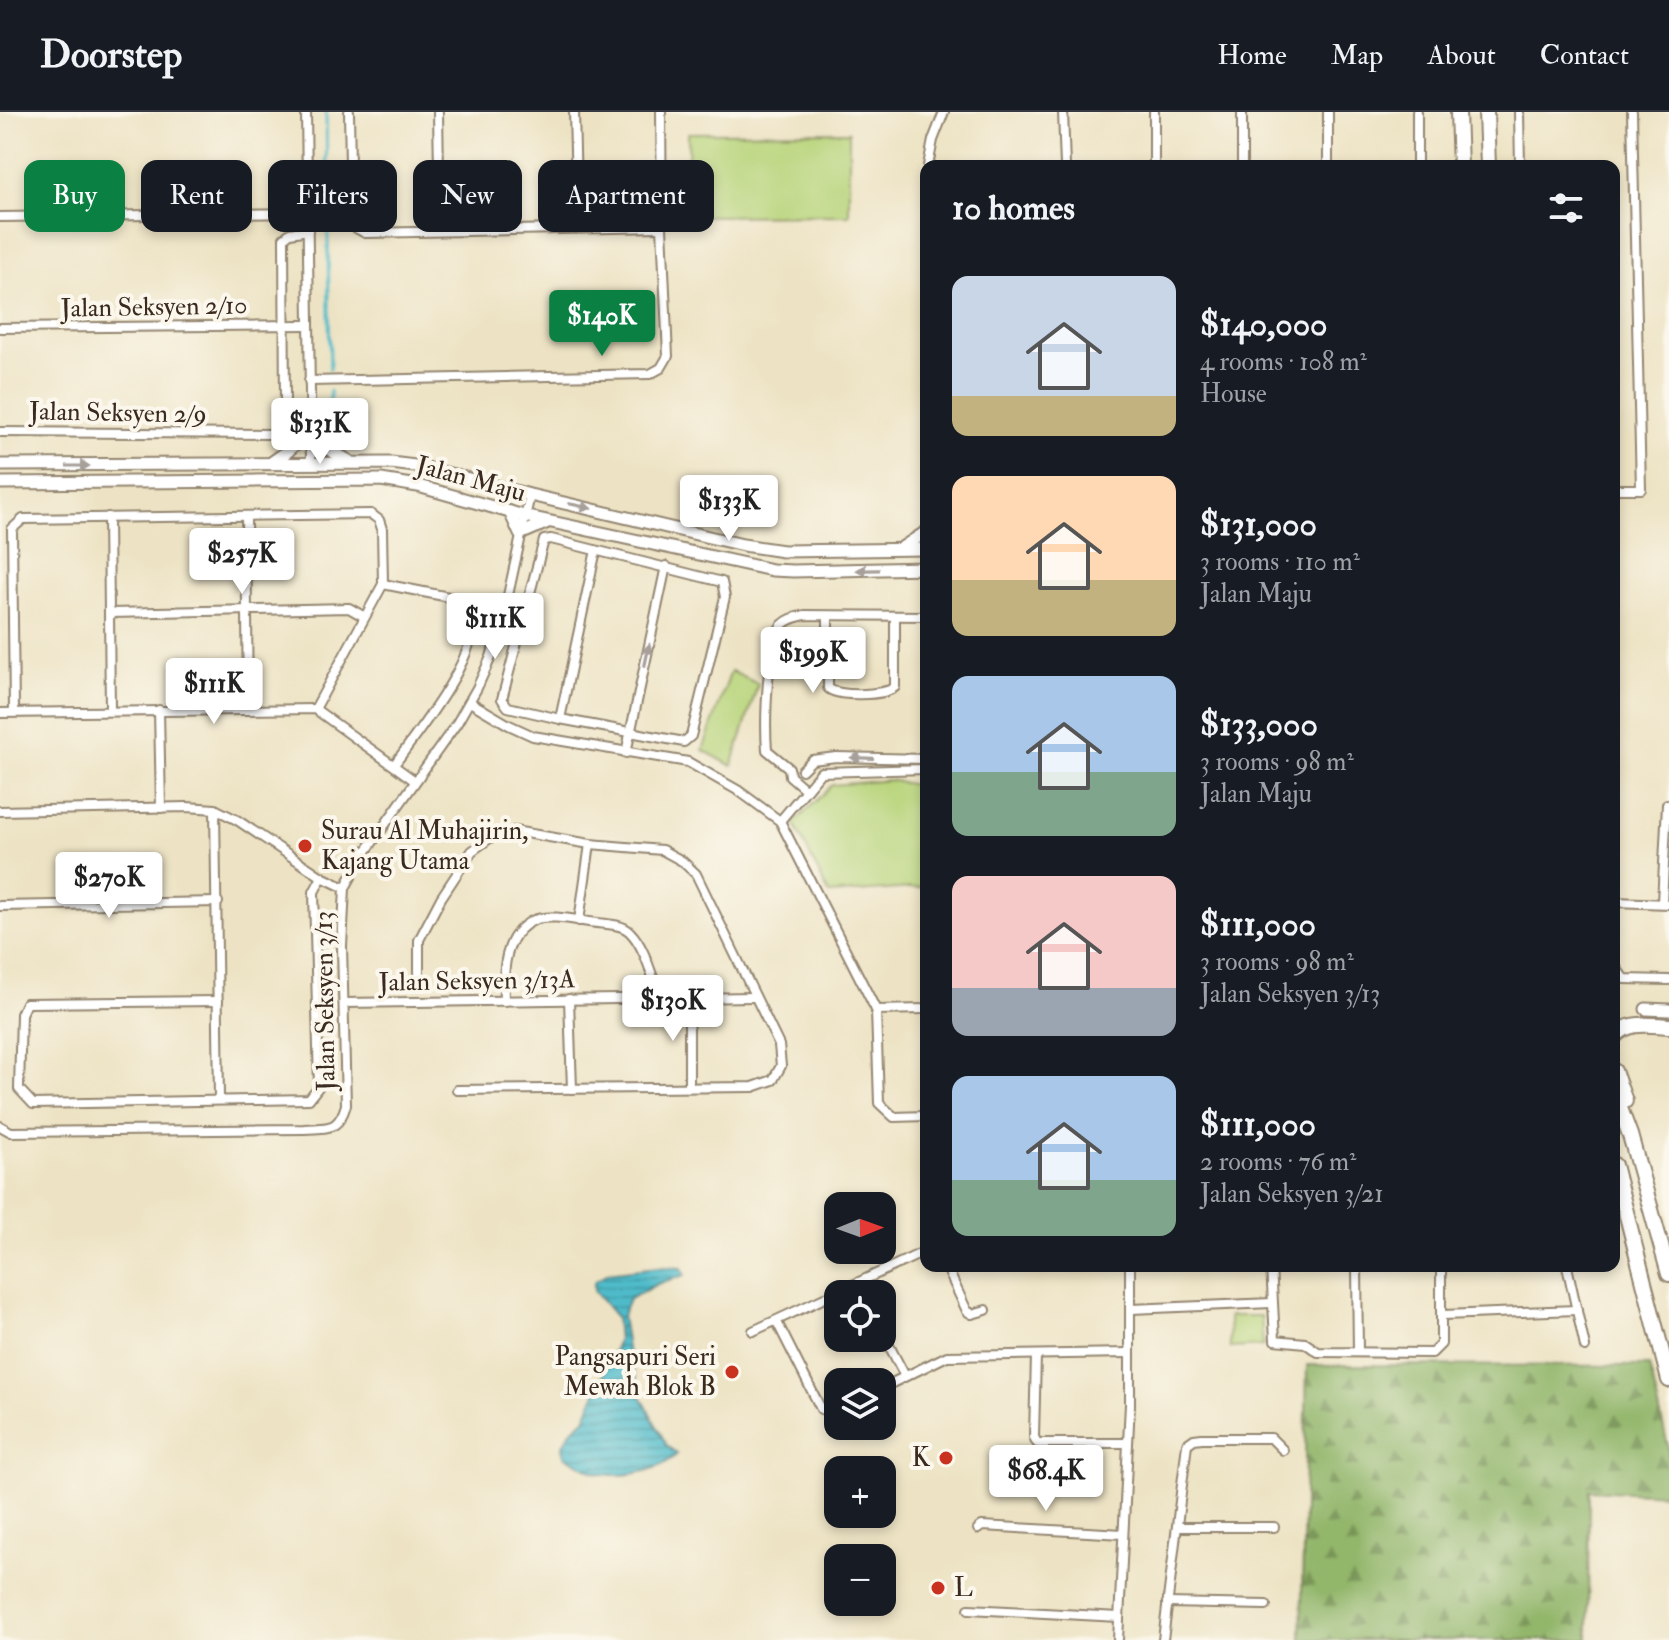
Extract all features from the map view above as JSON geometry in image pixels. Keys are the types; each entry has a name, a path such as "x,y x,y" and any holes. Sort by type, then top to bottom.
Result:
{"highway":[{"path":"1458,112 1460,160"},
{"path":"1486,112 1488,160"},
{"path":"1620,1031 1635,1024 1669,1026"},
{"path":"1620,1088 1630,1135"},
{"path":"1620,1108 1669,1274"},
{"path":"1620,1188 1669,1380"}],"street":[{"path":"306,112 307,160"},
{"path":"349,112 351,219 356,228 365,233 413,231"},
{"path":"438,112 439,160"},
{"path":"574,112 575,160"},
{"path":"661,112 661,160"},
{"path":"929,160 944,112"},
{"path":"1063,112 1065,160"},
{"path":"1154,112 1154,160"},
{"path":"1242,112 1242,160"},
{"path":"1328,112 1328,160"},
{"path":"1417,112 1417,160"},
{"path":"1519,112 1520,160"},
{"path":"1620,489 1641,489 1632,112"},
{"path":"0,217 268,214"},
{"path":"284,325 284,238 296,232"},
{"path":"308,232 311,463"},
{"path":"309,381 650,374 661,368 668,356 662,232"},
{"name":"Jalan Seksyen 2/9","path":"0,432 271,434 283,427 284,325"},
{"name":"Jalan Seksyen 2/10","path":"0,328 308,325"},
{"path":"311,431 321,445 354,463"},
{"path":"270,464 311,431"},
{"path":"311,463 350,481"},
{"path":"277,482 292,477 311,463"},
{"name":"Jalan Maju","path":"0,465 391,463 423,467 756,547 783,551 920,549"},
{"name":"Jalan Maju","path":"0,483 381,480 409,484 549,522 772,570 920,568"},
{"name":"Jalan Seksyen 3/13","path":"0,1126 11,1132 304,1129 334,1127 342,1121 346,1105 342,946 345,888 362,857 470,702 491,657 502,621 530,495"},
{"path":"510,512 520,534 549,522"},
{"path":"14,712 12,529 23,519 371,514 379,520 382,529 383,584 315,709"},
{"path":"246,516 248,710"},
{"path":"108,517 110,710"},
{"path":"898,549 920,536"},
{"path":"551,539 666,566 722,582 725,597 691,736 684,742 508,707 502,699 544,540 551,539"},
{"path":"560,719 596,550"},
{"path":"900,569 920,560"},
{"path":"626,753 666,566"},
{"path":"383,584 469,601 474,610 475,624 470,646 444,692 394,765"},
{"path":"110,613 349,608 363,616"},
{"path":"805,789 790,776 789,768 767,750 766,707 775,637 781,626 805,615 920,616"},
{"path":"828,616 828,688 835,694 886,693 895,687 895,616"},
{"path":"470,702 533,736 688,762 739,791 780,821 876,1010 879,1103 894,1117 920,1116"},
{"path":"0,713 315,709 415,781"},
{"path":"159,710 161,808"},
{"path":"802,770 812,760 836,757 920,759"},
{"path":"789,768 798,766 813,781"},
{"path":"780,821 821,772 920,769"},
{"path":"1620,902 1666,904 1667,804"},
{"path":"215,809 219,1099"},
{"path":"0,811 215,809 237,820 322,877 345,888"},
{"path":"419,977 419,940 441,898 472,851 490,838 514,831 590,844 662,850 696,874 779,1045 781,1066 773,1080 753,1087 457,1090"},
{"path":"579,921 590,844"},
{"path":"218,1001 26,1003 21,1014 19,1089 33,1104 309,1099 319,1086 314,892 322,877"},
{"path":"0,906 218,902"},
{"path":"504,1001 503,969 507,952 517,934 535,919 579,921 624,928 636,940 661,999"},
{"path":"1620,973 1624,979 1669,980"},
{"name":"Jalan Seksyen 3/13A","path":"344,1003 755,997"},
{"path":"569,999 572,1089"},
{"path":"689,999 689,1087"},
{"path":"876,1010 920,1009"},
{"path":"1646,1009 1669,1010"},
{"path":"866,1280 920,1254"},
{"path":"949,1272 967,1311 972,1314 986,1310"},
{"path":"1118,1640 1128,1443 1130,1272"},
{"path":"1271,1272 1274,1339 1305,1343 1318,1352 1432,1353 1441,1344 1441,1272"},
{"path":"1357,1272 1358,1352"},
{"path":"1568,1272 1585,1347"},
{"path":"753,1331 824,1300"},
{"path":"1131,1309 1272,1303"},
{"path":"1443,1315 1577,1310"},
{"path":"777,1322 821,1409 824,1410"},
{"path":"892,1352 905,1376"},
{"path":"896,1381 947,1356 1130,1353"},
{"path":"1036,1355 1034,1437 1037,1443 1128,1443"},
{"path":"1163,1640 1187,1444 1202,1438 1271,1438 1283,1450"},
{"path":"978,1529 982,1526 1123,1534"},
{"path":"1177,1527 1274,1527"},
{"path":"1167,1603 1266,1605"},
{"path":"969,1609 1119,1617"}],"green space":[{"path":"849,132 849,215 714,216 714,160 688,160 688,133"},
{"path":"731,671 758,684 732,766 703,750"},
{"path":"889,780 920,786 920,887 829,894 794,823 832,785"},
{"path":"1229,1316 1261,1316 1263,1346 1230,1348"},
{"path":"1307,1365 1649,1366 1669,1450 1669,1494 1589,1490 1588,1640 1301,1640"}],"water":[{"path":"658,1267 682,1268 685,1275 657,1284 629,1299 622,1316 627,1349 642,1398 667,1446 677,1454 659,1466 637,1473 602,1474 564,1456 563,1445 571,1431 585,1419 618,1340 616,1317 594,1291 594,1282 607,1273"}],"waterway":[{"path":"326,112 330,369"},
{"path":"330,391 330,424"}],"place":[{"name":"Surau Al Muhajirin, Kajang Utama","path":"305,846"},
{"name":"Pangsapuri Seri Mewah Blok B","path":"732,1372"},
{"name":"K","path":"946,1458"},
{"name":"L","path":"938,1588"}]}
